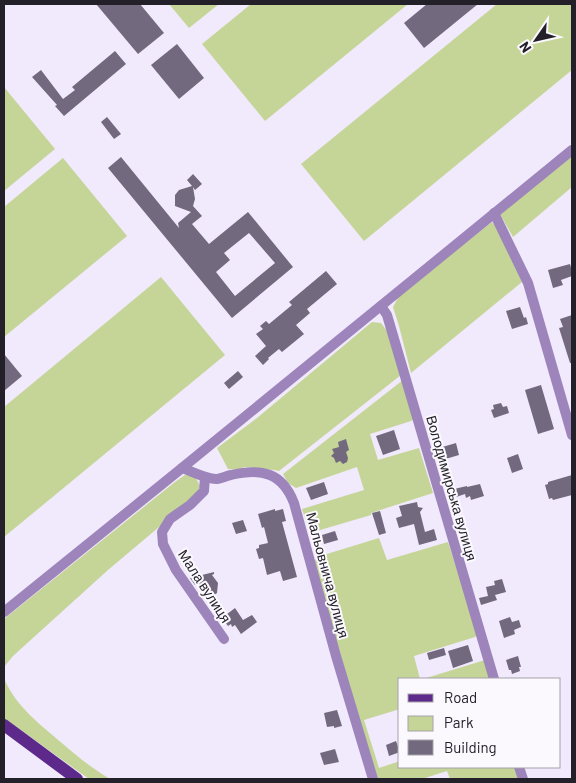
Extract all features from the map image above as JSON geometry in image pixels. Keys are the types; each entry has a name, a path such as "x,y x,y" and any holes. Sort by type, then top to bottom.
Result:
{"main road":[{"path":"4,725 77,779"}],"street":[{"path":"4,612 572,150"},
{"path":"494,213 528,283 572,435"},
{"name":"Володимирська вулиця","path":"381,306 387,315 494,678"},
{"name":"Мальовнича вулиця","path":"182,468 216,479 249,472 265,472 284,483 291,493 336,656 373,779"},
{"name":"Мала вулиця","path":"205,477 204,492 170,519 162,532 163,544 176,570 224,639"}],"green space":[{"path":"169,4 219,4 189,28"},
{"path":"251,4 408,4 265,121 202,44"},
{"path":"497,4 572,4 572,70 364,241 301,164"},
{"path":"4,87 55,149 4,191"},
{"path":"572,155 572,187 513,237 500,214"},
{"path":"63,158 127,236 4,337 4,207"},
{"path":"492,222 497,228 522,282 411,373 393,307 400,294"},
{"path":"161,277 225,355 4,537 4,407"},
{"path":"372,322 381,323 387,331 401,375 279,471 244,467 239,470 228,469 217,448 257,418"},
{"path":"403,380 414,419 370,434 378,460 419,448 433,493 371,513 371,515 310,533 302,509 364,490 357,467 296,488 288,483 283,474"},
{"path":"185,475 195,476 200,486 197,495 108,570 13,656 4,667 4,619"},
{"path":"379,538 387,560 448,542 478,635 414,656 420,678 398,678 398,710 364,720 379,768 398,762 398,768 517,768 520,779 450,779 447,771 422,779 378,779 314,562 317,557"},
{"path":"485,660 491,678 426,678"},
{"path":"4,678 15,697 29,714 80,758 110,779 89,779 4,718"}],"building":[{"path":"96,4 140,4 164,33 138,54"},
{"path":"427,4 478,4 424,48 404,23"},
{"path":"177,44 204,78 179,99 151,65"},
{"path":"115,51 126,64 64,116 55,106 57,105 32,77 41,70 63,99 75,90 72,87"},
{"path":"107,117 121,134 114,139 101,122"},
{"path":"121,157 179,228 178,223 191,212 175,206 175,195 179,190 192,186 187,180 193,174 202,184 195,190 193,187 195,199 193,206 202,216 192,224 209,244 248,212 293,267 232,318 108,168","holes":["249,233 275,263 235,296 216,272 230,260 224,253"]},
{"path":"570,264 572,276 561,280 563,285 553,288 548,270"},
{"path":"326,271 337,284 307,309 310,313 296,325 304,334 282,352 279,349 263,365 255,356 266,346 256,334 263,329 260,326 266,321 269,324 292,305 289,302"},
{"path":"520,307 528,324 512,329 506,311"},
{"path":"572,315 572,363 570,363 559,328 563,327 560,319"},
{"path":"4,354 22,376 4,391"},
{"path":"238,371 243,377 229,389 224,383"},
{"path":"541,385 554,429 538,434 525,390"},
{"path":"501,403 503,407 507,406 509,413 494,418 491,410 494,409 493,405"},
{"path":"394,430 400,449 383,455 376,436"},
{"path":"346,439 349,450 346,452 347,462 343,464 340,461 336,463 331,456 334,453 332,449 339,447 338,442"},
{"path":"456,443 459,455 442,460 439,448"},
{"path":"518,454 523,469 512,473 507,458"},
{"path":"572,475 572,495 553,500 552,498 549,499 545,485 548,482"},
{"path":"324,482 328,494 311,500 306,488"},
{"path":"480,484 484,496 471,500 470,496 466,498 465,494 456,497 454,489"},
{"path":"417,502 418,507 423,508 420,512 425,532 434,529 437,540 419,545 414,524 399,528 396,518 402,516 399,506"},
{"path":"275,509 275,511 283,509 286,521 282,522 297,577 283,581 280,571 267,575 263,558 259,559 256,549 259,548 259,545 268,543 258,514"},
{"path":"380,511 386,533 379,535 372,513"},
{"path":"243,520 247,531 236,534 232,523"},
{"path":"335,531 338,540 324,544 322,535"},
{"path":"214,572 212,575 218,583 217,593 209,599 198,583 195,585 190,578"},
{"path":"502,579 506,592 495,595 497,600 481,605 479,598 488,596 486,587 495,585 494,581"},
{"path":"235,608 243,620 252,615 257,622 241,634 235,625 232,627 231,624 228,626 222,618"},
{"path":"510,617 512,622 519,620 521,627 514,630 515,634 504,638 499,621"},
{"path":"468,645 473,661 453,668 448,651"},
{"path":"444,648 446,655 429,660 427,653"},
{"path":"518,656 521,667 519,667 520,671 512,674 506,660"},
{"path":"337,710 342,726 327,727 324,713"},
{"path":"396,741 398,753 389,756 386,745"},
{"path":"335,749 339,762 324,765 320,753"}]}
